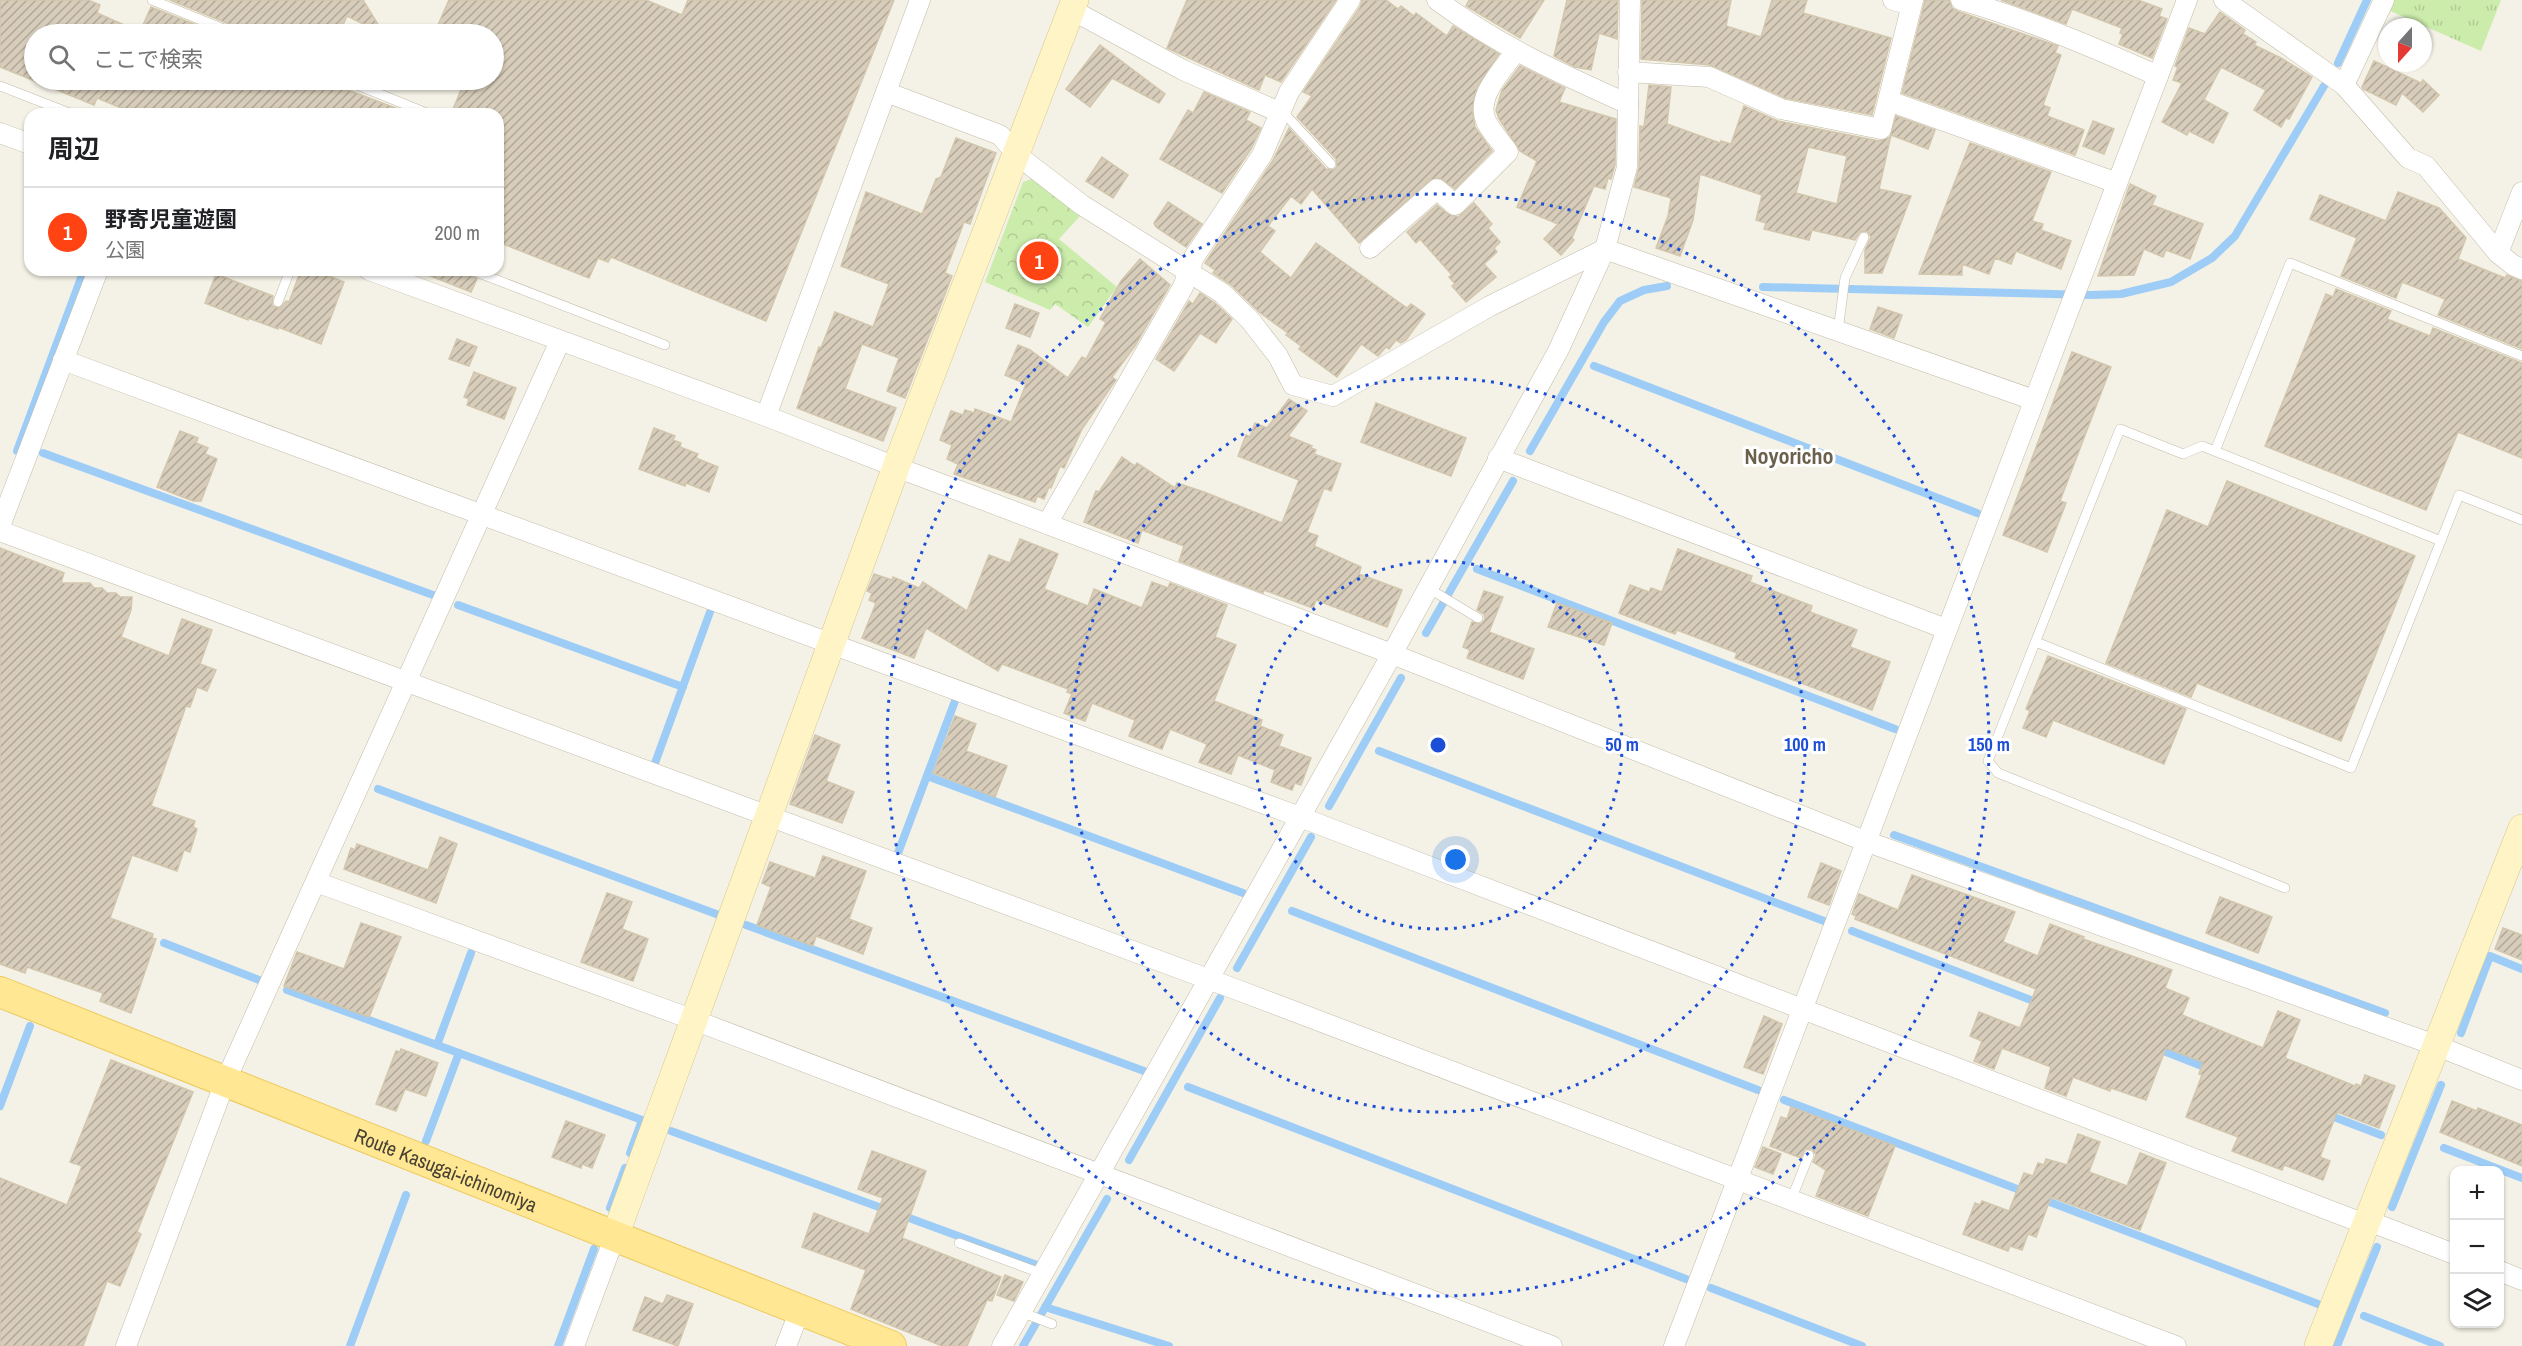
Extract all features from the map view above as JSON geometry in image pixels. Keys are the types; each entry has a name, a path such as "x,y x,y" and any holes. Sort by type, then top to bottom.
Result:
{"main road":[{"name":"Route Kasugai-ichinomiya","path":"0,992 891,1346"}],"street":[{"path":"766,416 920,0"},
{"path":"1047,524 1183,287 1194,256 1262,155 1289,92 1350,0"},
{"path":"1437,0 1475,28 1516,51 1628,104"},
{"path":"1002,1346 1027,1314 1042,1274 1392,654 1434,591 1498,458 1558,351 1605,249 1627,167 1630,0"},
{"path":"1961,0 2080,41 2158,76"},
{"path":"1674,1346 2187,0"},
{"path":"2224,0 2344,85 2408,158 2427,166 2498,253 2522,269"},
{"path":"2344,85 2384,0"},
{"path":"1628,72 1709,77 1781,109 1881,129 1889,101 1906,2"},
{"path":"574,1346 896,467 1074,5 1183,70 1280,111"},
{"path":"1370,248 1437,189 1455,205 1508,152 1486,122 1483,107 1486,94 1516,51"},
{"path":"886,92 1000,135 1017,155 1082,205 1222,293 1250,320 1278,356 1293,385 1334,396 1490,306 1605,249 2034,400"},
{"path":"1889,101 2117,183"},
{"path":"0,133 24,142"},
{"path":"2498,253 2522,192"},
{"path":"0,526 96,276"},
{"path":"385,276 766,416 1392,654 1865,841 2435,1045 2522,1080"},
{"path":"126,1346 225,1082 560,341"},
{"path":"63,360 1300,817 2450,1253"},
{"path":"1498,458 1946,629"},
{"path":"0,531 1209,979 2176,1346"},
{"path":"2318,1346 2435,1045 2519,844"},
{"path":"316,882 694,1020 1552,1346"},
{"path":"2504,1273 2522,1280"},
{"path":"786,1346 800,1310"}],"lane":[{"path":"152,0 211,24"},
{"path":"0,86 57,108"},
{"path":"370,90 414,108"},
{"path":"1280,111 1330,164"},
{"path":"1838,331 1845,278 1864,237"},
{"path":"2215,451 2289,263 2522,356"},
{"path":"278,302 288,276"},
{"path":"487,276 665,345"},
{"path":"2285,888 1998,773 1988,761 2120,429 2183,454 2202,446 2441,541"},
{"path":"2036,642 2351,768 2459,495 2522,520"},
{"path":"1434,591 1478,618"},
{"path":"1791,1201 1809,1155"},
{"path":"959,1243 1042,1274"},
{"path":"1027,1314 1049,1322"}],"green space":[{"path":"2392,0 2501,0 2481,51 2432,29 2432,18 2406,18 2388,10"},
{"path":"1034,178 1080,216 1059,239 1117,287 1088,327 1055,304 1050,310 985,282 1023,182"}],"building":[{"path":"0,0 88,0 100,5 97,13 122,24 24,24 24,77 0,67"},
{"path":"170,0 363,0 378,24 363,24 347,16 343,24 229,24"},
{"path":"449,0 646,0 682,15 688,0 894,0 766,321 611,257 608,262 598,258 589,278 504,244 504,108 453,108 461,90 504,90 504,24 438,24"},
{"path":"1187,0 1336,0 1281,82 1265,75 1259,90 1167,48"},
{"path":"1362,0 1386,0 1398,9 1401,6 1414,16 1416,13 1447,36 1453,26 1499,54 1477,87 1472,111 1475,127 1492,151 1455,189 1440,178 1430,180 1359,243 1312,189 1301,204 1291,196 1268,226 1275,231 1260,252 1291,278 1316,243 1407,308 1411,304 1425,314 1406,340 1401,343 1396,340 1389,349 1386,347 1378,356 1361,344 1337,377 1299,349 1301,346 1286,335 1288,333 1259,312 1230,284 1213,273 1215,270 1205,263 1272,162 1289,128 1326,169 1333,170 1337,167 1336,159 1297,117 1312,96 1303,92 1360,7"},
{"path":"1469,0 1544,0 1520,38 1466,6"},
{"path":"1567,0 1618,0 1617,39 1599,33 1591,70 1575,67 1554,56"},
{"path":"1642,0 1731,0 1726,26 1761,37 1772,0 1807,0 1803,13 1891,38 1872,115 1785,98 1710,65 1641,59"},
{"path":"1925,0 1949,0 1952,8 1957,11 2058,46 2055,53 2061,55 2043,105 2050,108 2047,116 2084,130 2075,155 1902,93"},
{"path":"2001,0 2138,0 2162,9 2159,16 2167,19 2152,58 2119,44 2123,34 2120,33 2122,28 2072,9 2066,24"},
{"path":"151,7 194,24 144,24"},
{"path":"2220,12 2245,30 2243,34 2256,42 2254,45 2312,77 2289,119 2286,118 2281,127 2254,110 2266,90 2221,67 2204,100 2228,113 2213,143 2189,131 2187,135 2162,122 2182,83 2173,80 2178,67 2175,66 2189,28 2205,34"},
{"path":"1100,45 1165,94 1159,103 1112,78 1090,107 1066,89"},
{"path":"2374,61 2378,63 2378,72 2398,72 2421,83 2423,80 2439,95 2423,112 2402,93 2396,105 2362,87"},
{"path":"1520,66 1565,88 1559,102 1616,119 1615,165 1611,179 1608,178 1605,189 1594,186 1572,238 1574,240 1561,255 1544,239 1558,224 1517,207 1537,161 1520,151 1499,119 1496,110 1502,90"},
{"path":"1649,85 1671,87 1667,124 1720,143 1721,141 1731,144 1744,106 1778,121 1879,141 1890,137 1896,116 1935,130 1928,149 1891,135 1879,189 1911,196 1882,273 1865,273 1865,250 1871,237 1867,231 1860,232 1855,240 1812,230 1809,240 1764,229 1766,223 1756,220 1762,195 1700,174 1693,220 1680,256 1656,248 1668,216 1671,198 1634,187 1639,167 1640,126 1644,127","holes":["1808,147 1847,156 1837,204 1796,193"]},
{"path":"57,90 348,90 395,108 121,108 97,98 94,105"},
{"path":"1204,92 1250,112 1246,120 1261,128 1251,149 1222,193 1160,159 1188,110 1193,113"},
{"path":"2093,121 2114,129 2104,154 2083,146"},
{"path":"956,138 996,153 970,224 964,222 945,273 952,276 905,398 887,391 899,358 862,344 845,389 896,408 883,441 797,408 819,347 821,348 835,312 873,327 889,284 841,266 866,192 922,214 936,179 941,177"},
{"path":"1970,143 2051,172 2032,221 2043,224 2041,230 2071,241 2061,269 2016,251 2011,264 1995,258 1989,274 1962,264 1962,275 1919,274"},
{"path":"1102,157 1128,175 1113,198 1086,181"},
{"path":"2130,184 2156,196 2152,205 2203,224 2190,259 2166,250 2163,257 2144,249 2134,275 2098,276"},
{"path":"2398,192 2439,208 2466,238 2458,259 2505,278 2507,275 2522,281 2522,349 2438,315 2445,299 2402,282 2396,298 2341,276 2357,238 2310,219 2320,195 2386,221"},
{"path":"1168,202 1202,224 1186,247 1156,227 1154,223"},
{"path":"1474,203 1492,224 1488,228 1500,242 1494,248 1497,252 1484,264 1496,277 1466,302 1452,286 1455,284 1449,277 1452,275 1420,239 1416,243 1407,232 1437,205 1448,214 1458,217"},
{"path":"1140,259 1170,285 1135,346 1112,377 1116,380 1082,429 1064,468 1060,466 1044,499 1037,496 1035,502 954,474 958,464 947,459 952,445 940,440 951,411 963,415 965,410 974,413 975,409 1011,422 1026,384 1005,375 1018,345 1030,350 1068,378 1082,357 1086,359 1106,322 1100,319 1121,281"},
{"path":"215,276 221,276 273,296 272,306 280,308 286,301 289,302 299,276 329,276 344,282 321,344 205,303"},
{"path":"431,276 473,276 477,279 471,292"},
{"path":"2336,289 2391,311 2387,319 2430,336 2433,328 2522,363 2522,458 2458,432 2426,510 2265,446 2326,294 2333,297"},
{"path":"1200,293 1232,319 1216,343 1200,333 1174,371 1156,359 1189,301 1193,304"},
{"path":"1015,304 1039,313 1030,337 1006,328"},
{"path":"1878,307 1902,315 1894,338 1870,329"},
{"path":"457,339 477,347 469,366 449,359"},
{"path":"2072,352 2111,367 2060,501 2066,503 2047,552 2003,535"},
{"path":"474,372 516,388 504,419 467,405 469,399 464,397"},
{"path":"1289,399 1307,411 1288,436 1312,446 1311,448 1316,450 1314,454 1341,464 1331,491 1324,488 1307,532 1318,536 1314,546 1361,567 1359,574 1402,590 1387,627 1316,600 1313,608 1264,590 1263,593 1179,561 1184,546 1142,530 1138,543 1084,522 1096,491 1099,492 1122,457 1135,466 1137,463 1175,488 1177,483 1282,523 1299,480 1238,456 1246,435 1250,437 1255,423 1267,428"},
{"path":"1376,403 1466,438 1451,476 1361,442"},
{"path":"654,428 675,436 673,440 681,443 680,447 698,454 696,458 718,467 709,492 639,469"},
{"path":"180,431 198,438 196,443 208,448 205,454 217,459 201,501 193,501 157,487"},
{"path":"2227,481 2415,556 2341,741 2197,683 2191,697 2106,663 2167,510 2208,527"},
{"path":"1020,539 1058,554 1044,589 1088,606 1094,589 1142,608 1152,582 1168,588 1170,583 1227,605 1215,637 1236,645 1214,701 1262,720 1260,726 1283,735 1279,746 1311,758 1301,785 1295,783 1292,790 1271,782 1275,770 1238,755 1231,774 1199,762 1207,744 1170,729 1162,749 1129,736 1135,720 1092,703 1085,721 1064,713 1072,694 1067,692 1068,689 1002,664 998,671 926,628 914,658 862,638 876,603 869,600 872,593 867,591 874,574 892,580 893,577 919,588 923,582 967,611 989,555 1010,563"},
{"path":"0,548 64,573 61,583 90,583 94,588 102,588 107,593 116,593 120,597 132,597 131,610 121,637 169,656 182,619 212,630 200,664 216,670 207,691 197,687 190,707 186,706 151,806 195,821 193,827 197,829 190,852 184,850 177,871 132,855 110,918 153,934 152,938 156,939 131,1013 100,1001 103,993 27,967 25,973 0,964"},
{"path":"1678,549 1752,576 1750,582 1812,606 1810,612 1857,630 1850,647 1890,662 1872,710 1735,658 1737,653 1677,630 1675,634 1619,613 1630,585 1649,592 1651,588 1662,592"},
{"path":"1484,591 1503,597 1489,632 1534,649 1523,679 1467,658 1470,650 1463,647 1472,622 1481,624 1485,619 1484,614 1477,610"},
{"path":"1557,603 1612,623 1604,645 1548,627"},
{"path":"2048,656 2186,709 2164,764 2053,720 2046,737 2023,728 2030,711 2026,709"},
{"path":"955,716 976,724 966,751 1007,766 995,797 933,773"},
{"path":"815,735 840,745 826,781 854,792 842,823 790,804"},
{"path":"440,837 457,844 436,903 344,869 351,848 355,850 357,844 428,870"},
{"path":"823,856 866,871 849,919 872,928 863,954 816,936 813,946 757,925 771,887 762,883 770,862 815,878"},
{"path":"1821,863 1841,871 1829,905 1808,897"},
{"path":"1912,875 2015,912 2003,942 2038,956 2050,924 2084,937 2083,939 2172,970 2165,988 2189,998 2182,1015 2263,1048 2278,1011 2300,1020 2285,1058 2355,1086 2356,1084 2361,1086 2365,1075 2395,1086 2379,1128 2337,1112 2320,1157 2330,1161 2323,1180 2284,1165 2282,1170 2232,1151 2238,1137 2186,1117 2202,1075 2199,1074 2203,1062 2166,1048 2146,1100 2111,1088 2110,1091 2073,1077 2066,1096 2045,1088 2051,1067 2002,1048 1994,1069 1974,1061 1982,1041 1970,1036 1979,1012 2020,1028 2036,989 1855,919 1856,916 1852,914 1859,894 1898,910"},
{"path":"607,893 632,902 622,929 648,939 633,981 581,962"},
{"path":"2220,897 2272,917 2258,953 2206,933"},
{"path":"361,923 401,937 369,1017 284,986 297,952 344,969"},
{"path":"2503,928 2522,935 2522,960 2495,949"},
{"path":"1764,1016 1782,1024 1763,1074 1744,1067"},
{"path":"401,1049 438,1063 426,1096 405,1089 396,1111 376,1104 396,1051 400,1052"},
{"path":"111,1060 193,1092 137,1232 141,1234 120,1286 107,1281 83,1346 0,1346 0,1178 67,1205 82,1166 70,1162"},
{"path":"2452,1101 2477,1111 2478,1108 2522,1125 2522,1166 2440,1132"},
{"path":"1791,1107 1895,1146 1868,1216 1816,1196 1826,1170 1813,1162 1816,1155 1812,1149 1805,1149 1801,1158 1770,1146 1781,1117 1787,1119"},
{"path":"566,1121 605,1135 592,1168 582,1164 581,1168 552,1157"},
{"path":"2078,1134 2100,1142 2089,1172 2127,1186 2140,1153 2166,1163 2140,1230 2051,1197 2036,1237 2028,1234 2022,1250 2010,1246 2008,1251 1963,1234 1975,1203 1980,1205 1982,1201 2009,1211 2024,1173 2033,1176 2038,1163 2044,1165 2046,1159 2067,1165"},
{"path":"1763,1147 1781,1154 1773,1174 1755,1167"},
{"path":"872,1151 926,1171 902,1238 1001,1277 992,1301 987,1300 967,1346 942,1346 851,1309 866,1270 802,1247 814,1213 869,1234 883,1198 858,1189"},
{"path":"1005,1275 1023,1282 1014,1301 997,1295"},
{"path":"667,1295 693,1304 678,1346 633,1330 645,1297 663,1304"}],"waterway":[{"path":"2338,63 2367,0"},
{"path":"1763,287 2091,295 2121,294 2171,282 2212,258 2235,236 2324,86"},
{"path":"17,451 82,276"},
{"path":"1530,451 1604,322 1620,301 1644,290 1667,286"},
{"path":"1594,366 1977,513"},
{"path":"43,453 433,595"},
{"path":"1426,633 1513,481"},
{"path":"1477,569 1895,729"},
{"path":"458,605 683,687"},
{"path":"655,763 710,612"},
{"path":"1329,806 1401,678"},
{"path":"898,853 955,701"},
{"path":"1379,751 1824,921"},
{"path":"927,776 1243,893"},
{"path":"378,789 719,915"},
{"path":"1894,835 2385,1013"},
{"path":"1237,968 1311,837"},
{"path":"1292,911 1758,1090"},
{"path":"746,925 1144,1071"},
{"path":"1852,931 2041,1004"},
{"path":"164,943 259,980"},
{"path":"437,1045 471,953"},
{"path":"2461,1033 2490,956 2522,969"},
{"path":"287,990 642,1120 630,1153"},
{"path":"1129,1160 1220,998"},
{"path":"0,1106 30,1026"},
{"path":"2156,1048 2212,1070"},
{"path":"426,1141 459,1053"},
{"path":"2392,1207 2441,1085"},
{"path":"1188,1087 1686,1279"},
{"path":"1784,1100 2025,1192"},
{"path":"2326,1114 2381,1135"},
{"path":"671,1131 887,1210"},
{"path":"2444,1148 2522,1178"},
{"path":"610,1208 625,1168"},
{"path":"350,1346 406,1195"},
{"path":"1023,1346 1107,1199"},
{"path":"2042,1199 2318,1304"},
{"path":"901,1215 1037,1265"},
{"path":"2337,1346 2377,1247"},
{"path":"558,1346 594,1249"},
{"path":"1711,1288 1862,1346"},
{"path":"1045,1307 1169,1346"},
{"path":"2364,1316 2440,1346"}],"place":[{"name":"野寄児童遊園","path":"1039,261"}],"district":[{"name":"Noyoricho","path":"1789,456"}]}
